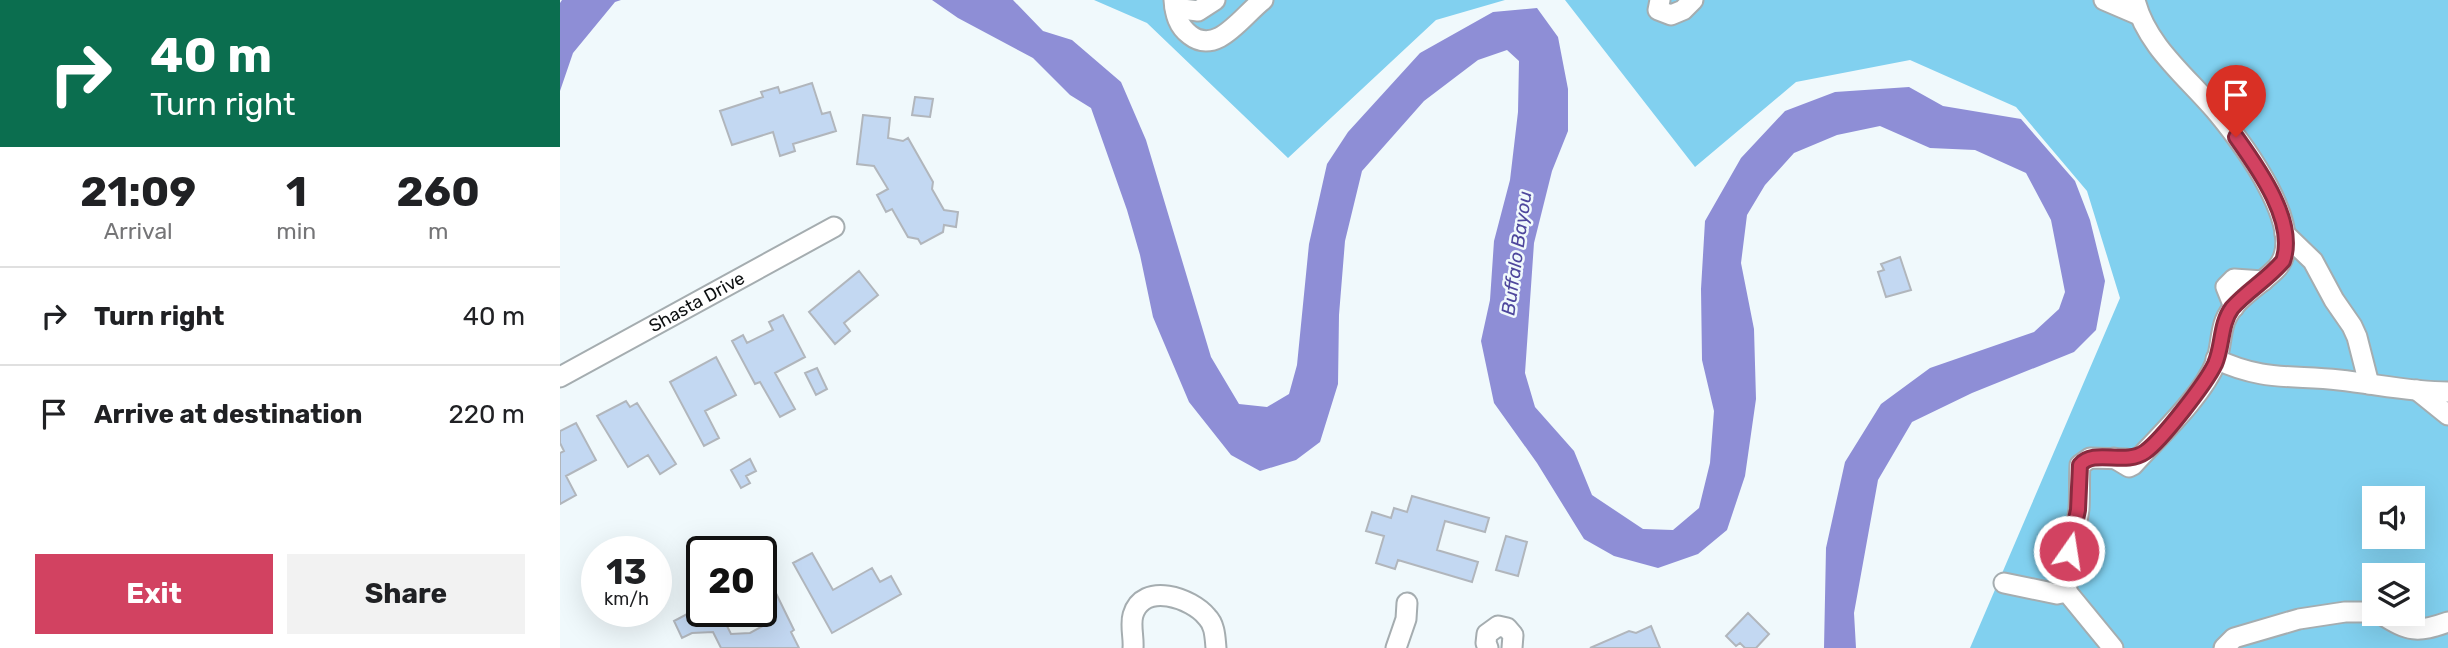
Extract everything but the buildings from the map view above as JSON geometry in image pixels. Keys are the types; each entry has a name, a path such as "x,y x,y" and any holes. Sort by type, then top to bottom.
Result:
{"street":[{"path":"1174,4 1198,10 1215,0"},
{"path":"1174,4 1182,29 1205,43 1222,37 1263,0"},
{"path":"1660,0 1658,10 1671,15 1683,10 1693,0"},
{"path":"2104,0 2137,7 2157,46 2221,117 2251,158 2277,206 2286,234 2283,261 2234,307 2225,321 2216,359 2201,387 2145,452 2123,459 2090,458 2080,465 2078,510 2066,572 2067,592 2113,648"},
{"name":"Shasta Drive","path":"560,377 834,228"},
{"path":"2286,234 2313,261 2352,326 2369,384"},
{"path":"2216,359 2236,369 2267,376 2337,380 2448,392"},
{"path":"2417,390 2448,415"},
{"path":"2004,583 2057,594 2067,592"},
{"path":"1133,648 1133,614 1142,603 1159,595 1189,602 1206,615 1213,625 1216,648"},
{"path":"1396,648 1406,619 1407,603"},
{"path":"2224,648 2234,638 2299,619 2362,612"},
{"path":"2402,626 2420,631 2448,622"},
{"path":"1488,648 1487,634 1498,626 1507,628 1513,635 1512,648"}],"shaded area":[{"path":"1094,0 1505,0 1436,20 1288,158 1147,23"},
{"path":"1565,0 2448,0 2448,648 1970,648 2120,298 2087,191 2016,107 1910,60 1796,82 1695,167"}],"water":[{"path":"562,0 621,0 615,2 573,53 560,91 560,3"},
{"name":"Buffalo Bayou","path":"932,0 1013,0 1043,31 1072,40 1121,82 1146,140 1211,357 1239,404 1267,407 1289,394 1297,365 1309,244 1327,164 1348,132 1420,53 1493,12 1537,8 1558,37 1568,89 1568,131 1552,171 1534,243 1525,373 1535,407 1574,451 1592,495 1643,529 1673,530 1699,508 1710,463 1714,411 1702,360 1701,289 1705,221 1741,158 1785,111 1835,92 1909,87 1943,106 2021,119 2075,181 2090,220 2105,281 2096,330 2074,352 1972,393 1912,422 1878,480 1854,613 1856,648 1824,648 1826,548 1845,462 1881,404 1930,368 2034,332 2059,309 2065,292 2051,220 2026,173 1975,150 1930,148 1880,126 1837,135 1794,153 1765,185 1747,215 1741,263 1754,329 1756,399 1745,476 1727,530 1698,554 1658,568 1614,556 1584,539 1537,463 1494,403 1481,341 1490,300 1494,241 1510,180 1518,112 1519,61 1507,50 1478,60 1424,101 1362,171 1345,241 1339,315 1338,384 1320,442 1296,460 1260,471 1231,455 1189,402 1153,317 1127,210 1091,108 1070,95 1033,58 958,18"}],"route":[{"path":"2069,551 2078,510 2080,465 2090,458 2123,459 2145,452 2201,387 2216,363 2225,321 2232,308 2283,261 2286,252 2285,231 2277,206 2266,183 2236,137"}]}
